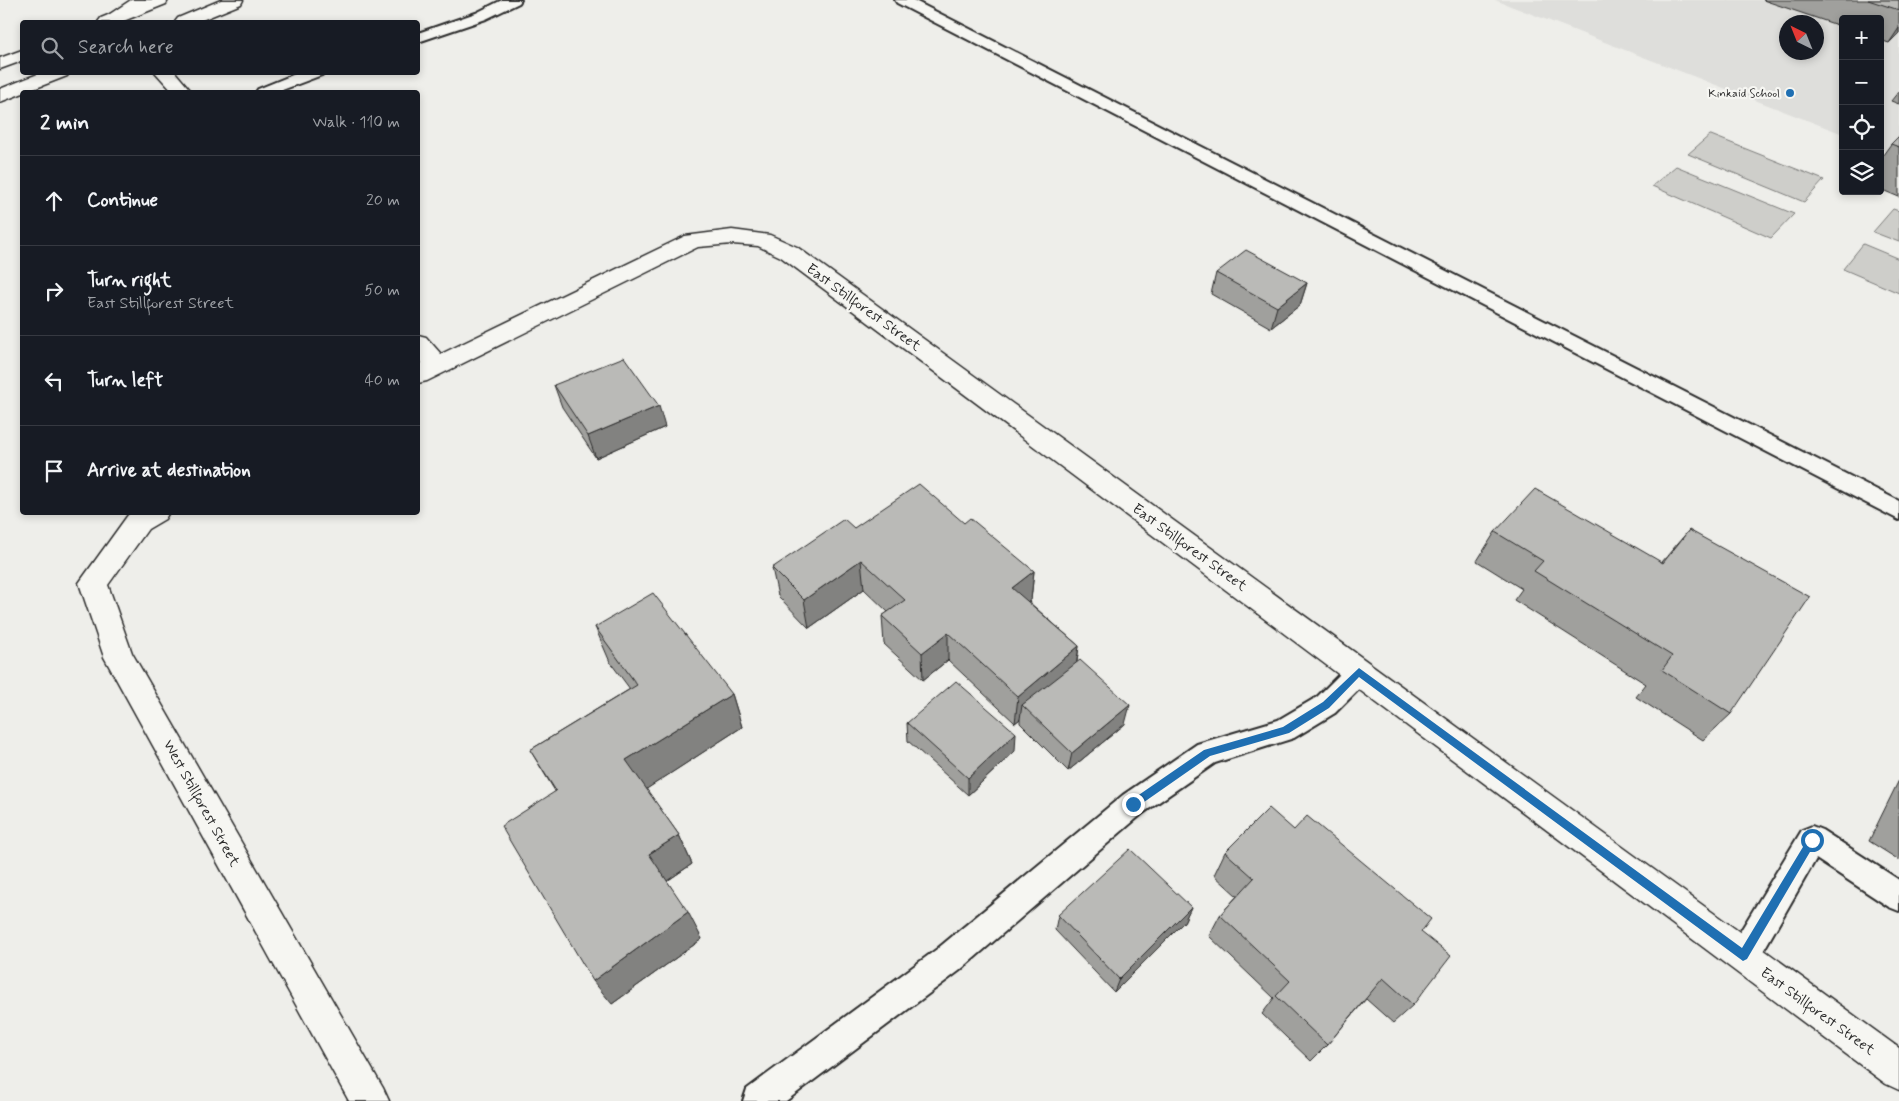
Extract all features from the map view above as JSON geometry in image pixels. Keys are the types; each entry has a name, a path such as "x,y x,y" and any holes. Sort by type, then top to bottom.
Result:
{"street":[{"path":"115,20 142,0"},
{"path":"116,20 160,0"},
{"path":"189,20 235,0"},
{"path":"0,64 20,56"},
{"path":"0,96 53,75"},
{"path":"167,75 181,90"},
{"name":"East Stillforest Street","path":"428,370 693,241 732,237 762,240 789,252 1899,1071"},
{"path":"420,348 428,370"},
{"name":"West Stillforest Street","path":"151,515 138,522 93,583 119,656 370,1101"}],"lane":[{"path":"420,37 481,16 514,0"},
{"path":"902,0 1899,511"},
{"path":"269,90 308,75"},
{"path":"759,1101 948,960 1133,804 1207,753 1285,730 1326,705 1359,672"},
{"path":"1743,956 1812,840 1899,897"}],"shaded area":[{"name":"Kinkaid School","path":"1495,0 1899,0 1899,156 1884,150 1884,15 1839,15 1839,132"},
{"path":"1710,135 1824,180 1804,202 1688,154"},
{"path":"1676,166 1794,214 1771,238 1652,186"},
{"path":"1893,209 1899,211 1899,242 1873,232"},
{"path":"1863,244 1899,259 1899,293 1843,269"}],"building":[{"path":"1868,0 1899,0 1899,10"},
{"path":"1899,136 1899,147 1891,144"},
{"path":"1246,250 1307,283 1277,307 1216,273"},
{"path":"624,357 659,406 588,436 554,385"},
{"path":"919,484 964,523 970,518 1034,571 1012,588 1079,646 1018,697 948,633 922,653 882,616 905,600 861,560 804,600 772,568 844,519 854,528"},
{"path":"1535,489 1663,563 1689,530 1810,597 1731,714 1662,670 1672,656 1534,571 1543,561 1495,532"},
{"path":"653,593 732,694 626,760 679,835 649,854 688,912 593,981 501,826 556,791 530,750 637,685 595,627"},
{"path":"1080,660 1130,705 1072,753 1022,705"},
{"path":"956,681 1016,733 968,778 907,723"},
{"path":"1269,808 1294,830 1307,816 1431,919 1421,932 1451,956 1413,1005 1383,978 1327,1045 1276,996 1290,981 1220,915 1254,878 1225,852"},
{"path":"1130,849 1191,907 1119,979 1058,915"}],"place":[{"name":"Kinkaid School","path":"1790,93"}],"route":[{"path":"1133,804 1207,753 1285,730 1326,705 1359,672 1743,956 1812,840"}]}
